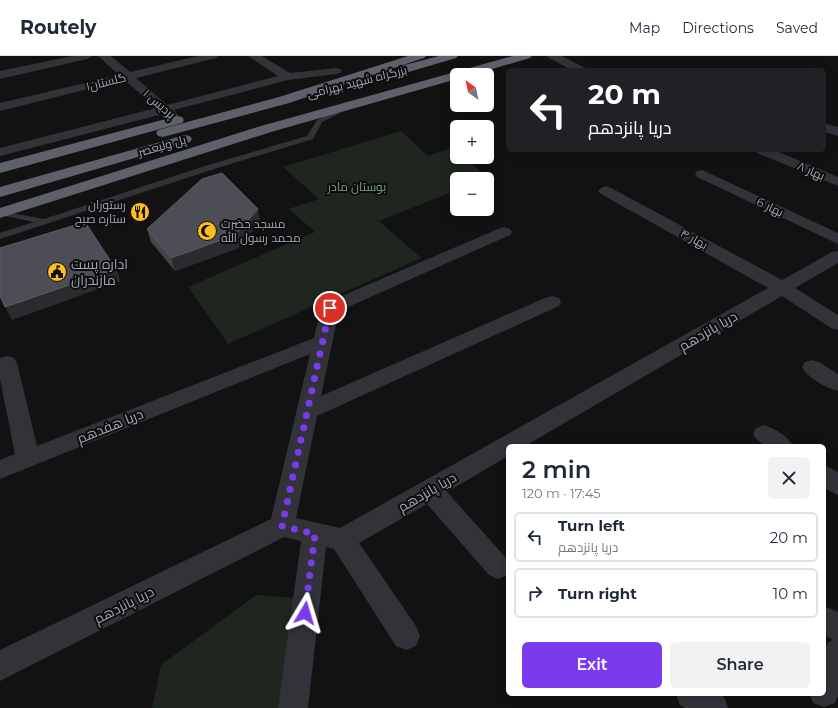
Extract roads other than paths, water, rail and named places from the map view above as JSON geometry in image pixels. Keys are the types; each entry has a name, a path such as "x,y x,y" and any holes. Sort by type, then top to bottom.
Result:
{"highway":[{"path":"264,97 336,71 389,56"},
{"path":"0,168 420,56"},
{"path":"284,100 420,56"},
{"name":"بزرگراه شهید بهرامی","path":"284,100 354,84 452,56"},
{"path":"359,102 484,56"},
{"name":"بزرگراه شهید بهرامی","path":"396,79 484,56"},
{"path":"0,193 8,196 37,193 526,56"},
{"name":"پل ولیعصر","path":"0,193 114,153 284,100"},
{"name":"پل ولیعصر","path":"0,179 114,153 325,100"},
{"path":"0,213 266,129"},
{"path":"0,172 17,164"}],"street":[{"path":"0,76 87,56"},
{"name":"پردیس ۱","path":"104,56 178,120"},
{"name":"گلستان۱","path":"0,107 212,56"},
{"path":"254,56 288,77"},
{"path":"553,56 577,68"},
{"path":"0,152 288,77 336,71"},
{"path":"826,128 838,132"},
{"name":"بهار ۸","path":"767,152 838,182"},
{"name":"بهار 6","path":"702,174 838,239"},
{"name":"بهار ۴","path":"606,191 782,288 838,324"},
{"path":"406,636 342,540 282,526 330,308 504,232"},
{"name":"دریا پانزدهم","path":"510,444 838,256"},
{"path":"307,412 552,302"},
{"name":"دریا هفدهم","path":"0,470 322,342"},
{"path":"7,363 28,459"},
{"path":"812,367 838,384"},
{"name":"دریا پانزدهم","path":"342,540 506,446"},
{"path":"826,477 838,485"},
{"path":"430,490 498,567"},
{"name":"دریا پانزدهم","path":"0,666 282,526"},
{"path":"293,708 315,534"},
{"path":"826,620 838,628"},
{"path":"826,687 838,652"},
{"path":"694,696 712,708"},
{"path":"818,708 823,696"}],"lane":[{"path":"0,236 212,167 310,137 319,121 359,102"},
{"path":"0,213 45,222"}],"place":[{"name":"رستوران ستاره صبح","path":"140,212"},
{"name":"مسجد حضرت محمد رسول الله","path":"207,231"},
{"name":"اداره پست مازندران","path":"57,272"}],"park label":[{"name":"بوستان مادر","path":"357,187"}]}
